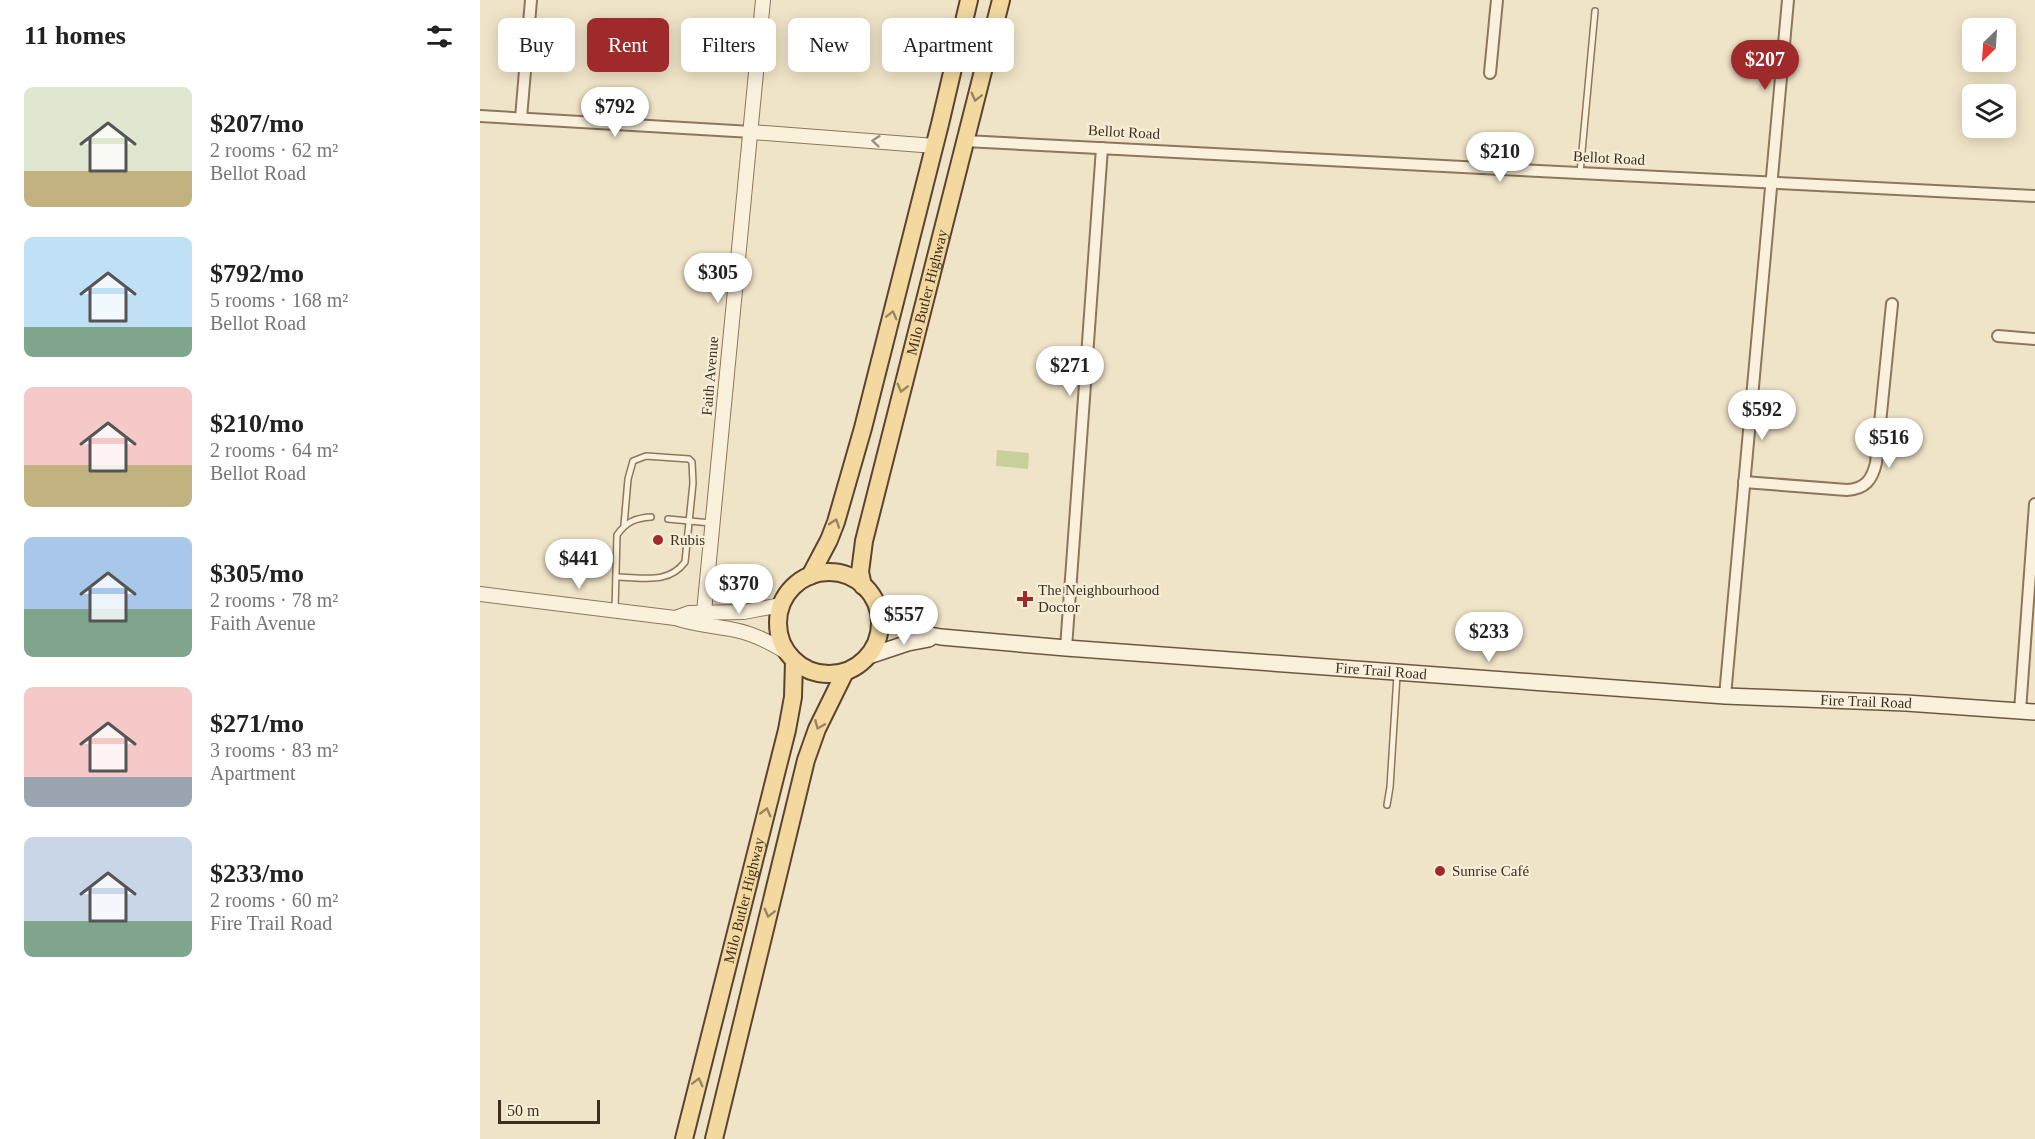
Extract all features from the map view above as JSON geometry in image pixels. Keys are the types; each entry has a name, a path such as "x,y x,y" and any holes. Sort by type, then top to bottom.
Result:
{"main road":[{"name":"Milo Butler Highway","path":"810,576 829,540 876,381 969,0"},
{"name":"Milo Butler Highway","path":"863,586 860,572 864,541 1001,0"},
{"path":"828,572 847,576 863,586 874,600 880,617 879,633 869,656 854,669 835,674 817,673 790,656 781,643 777,624 781,605 792,588 810,576 828,572"},
{"name":"Fire Trail Road","path":"880,617 914,632 941,637 1066,648 1725,696 1906,703 2027,711"},
{"name":"Fire Trail Road","path":"869,656 908,643 941,637"},
{"name":"Milo Butler Highway","path":"684,1139 784,740 793,697 790,656"},
{"name":"Milo Butler Highway","path":"714,1139 806,760 817,729 845,672"}],"street":[{"path":"521,118 531,0"},
{"name":"Faith Avenue","path":"704,612 763,0"},
{"path":"1490,73 1497,0"},
{"path":"1725,696 1788,0"},
{"path":"480,116 752,132 935,146"},
{"name":"Bellot Road","path":"965,141 2035,196"},
{"path":"1066,648 1102,148"},
{"path":"1744,482 1847,490 1861,487 1870,480 1876,463 1892,304"},
{"path":"1998,336 2035,339"},
{"path":"2027,711 2035,504"},
{"path":"480,594 675,618 689,623 748,633 763,639 790,656"},
{"path":"675,618 688,613 744,612 781,605"}],"lane":[{"path":"1580,173 1595,11"},
{"path":"616,577 666,577 678,571 685,562 690,521 692,462 689,459 646,456 633,461 628,479 624,525"},
{"path":"615,610 617,535 624,525 637,518 651,517"},
{"path":"668,519 713,524"},
{"path":"1387,805 1397,673"}],"green space":[{"path":"997,450 1029,453 1028,469 996,466"}],"place":[{"name":"Rubis","path":"658,540"},
{"name":"The Neighbourhood Doctor","path":"1025,599"},
{"name":"Sunrise Café","path":"1440,871"}]}
